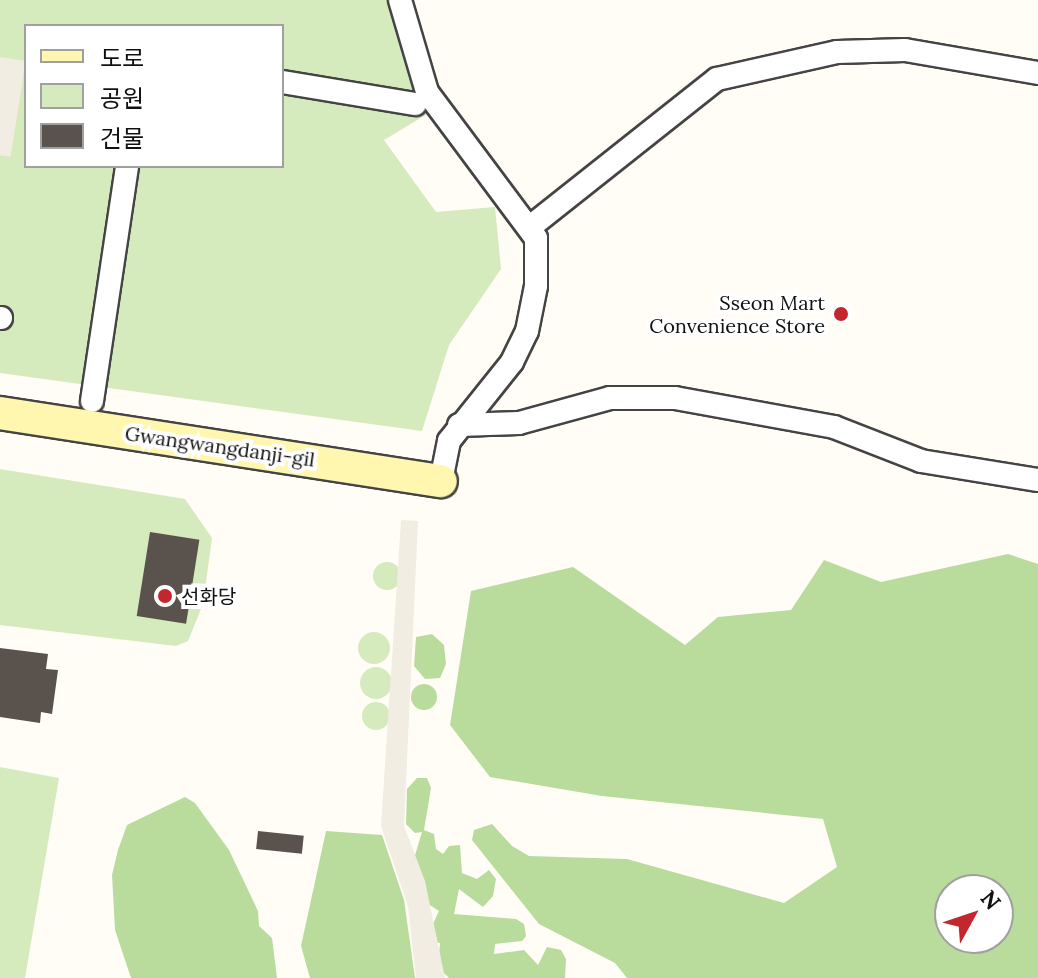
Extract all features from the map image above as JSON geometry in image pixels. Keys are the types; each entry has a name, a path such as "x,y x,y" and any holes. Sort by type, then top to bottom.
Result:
{"street":[{"path":"400,0 427,92 477,164 536,238 537,264 527,331 512,362 449,441 441,481"},
{"path":"530,227 717,79 837,52 905,50 1038,73"},
{"path":"284,82 415,104"},
{"path":"92,401 127,168"},
{"path":"459,425 519,423 610,398 675,398 834,427 921,461 1038,480"},
{"name":"Gwangwangdanji-gil","path":"0,413 441,481"}],"green space":[{"path":"0,0 387,0 429,113 384,140 436,212 495,207 501,269 449,345 422,431 0,373"},
{"path":"0,469 185,499 212,538 203,604 188,641 176,646 0,625"},
{"path":"1008,554 1038,564 1038,978 627,978 615,963 539,924 472,840 474,830 492,824 512,846 529,856 627,859 784,903 837,867 823,819 602,796 490,777 450,725 471,591 573,567 685,645 718,617 791,610 824,560 881,582"},
{"path":"387,562 397,566 401,576 397,586 387,590 377,586 373,576 377,566"},
{"path":"374,632 385,637 390,648 385,659 374,664 363,659 358,648 363,637"},
{"path":"432,634 444,645 446,664 440,678 425,679 414,666 416,637"},
{"path":"376,667 387,672 392,683 387,694 376,699 365,694 360,683 365,672"},
{"path":"424,684 433,688 437,697 433,706 424,710 415,706 411,697 415,688"},
{"path":"376,702 386,706 390,716 386,726 376,730 366,726 362,716 366,706"},
{"path":"0,767 59,778 25,978 0,978"},
{"path":"417,778 427,778 431,788 424,830 434,834 436,849 443,854 449,846 460,845 462,873 477,879 489,870 496,879 493,896 483,907 459,889 454,914 516,919 524,924 526,936 522,941 495,944 494,954 524,950 538,965 547,947 561,950 566,959 565,978 449,978 438,967 440,943 435,942 432,926 439,911 425,902 412,865 422,832 415,833 406,824 407,789"},
{"path":"185,797 195,803 229,850 258,911 259,926 272,938 277,978 131,978 115,930 112,875 118,850 127,825"},
{"path":"326,831 382,835 404,900 415,978 310,978 301,946"}],"shaded area":[{"path":"0,57 24,61 11,157 0,155"},
{"path":"401,520 418,521 404,826 425,881 445,978 416,978 408,906 381,826"}],"building":[{"name":"선화당","path":"150,532 199,540 186,624 137,616"},
{"path":"0,648 48,654 46,669 58,670 52,714 41,712 40,723 0,717"},
{"path":"258,831 304,836 302,854 256,849"}],"place":[{"name":"Sseon Mart Convenience Store","path":"841,314"},
{"name":"선화당","path":"165,596"}]}
